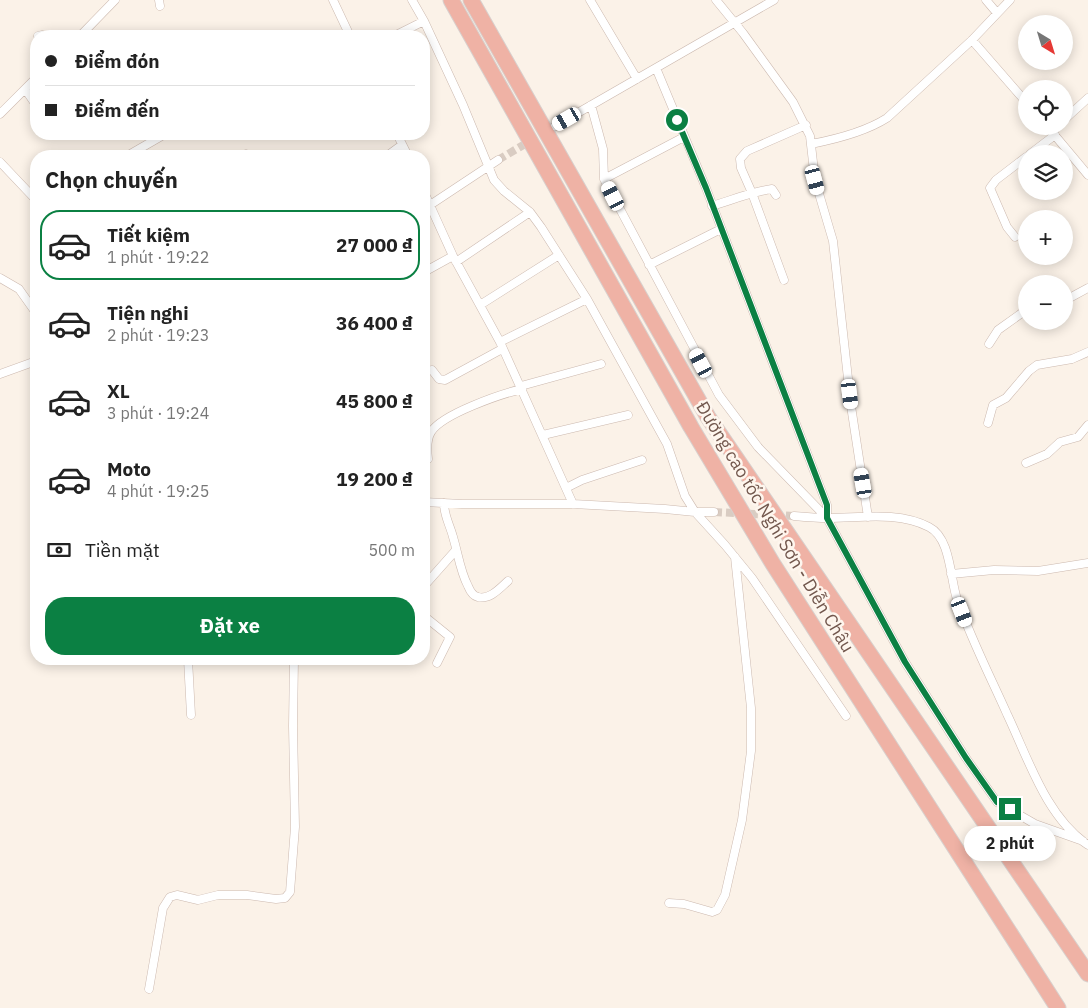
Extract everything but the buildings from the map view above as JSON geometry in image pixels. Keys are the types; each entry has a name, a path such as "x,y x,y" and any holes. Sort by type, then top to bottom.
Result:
{"highway":[{"name":"Đường cao tốc Nghi Sơn - Diễn Châu","path":"451,0 692,427 773,564 1058,1008"},
{"name":"Đường cao tốc Nghi Sơn - Diễn Châu","path":"471,0 708,417 1088,974"}],"street":[{"path":"88,30 115,0"},
{"path":"333,0 347,30"},
{"path":"412,0 428,30"},
{"path":"590,0 637,79"},
{"path":"716,0 793,102 806,125 811,144 815,180 833,241 851,406 868,517"},
{"path":"555,126 774,0"},
{"path":"986,0 997,13"},
{"path":"811,144 863,130 887,118 972,40 1010,0"},
{"path":"407,30 424,22"},
{"path":"430,35 494,180 504,192 530,212 587,299 667,444 685,496 695,512 752,578 846,716"},
{"path":"972,40 1018,93"},
{"path":"656,68 712,206 827,505 827,518"},
{"path":"0,114 30,84"},
{"path":"25,89 30,96"},
{"path":"1073,112 1088,98"},
{"path":"591,105 602,149 604,179 719,395 758,448 827,518 905,662 966,758 997,802 1035,824 1085,843"},
{"path":"784,280 741,168 740,159 747,151 806,125"},
{"path":"1038,145 1047,135"},
{"path":"1056,135 1088,175"},
{"path":"604,179 684,137"},
{"path":"137,150 154,140"},
{"path":"400,140 405,150"},
{"path":"395,150 402,145"},
{"path":"430,205 498,160"},
{"path":"0,162 30,194"},
{"path":"1015,237 1007,226 990,188 996,180 1018,163"},
{"path":"712,206 752,193 772,189 776,195"},
{"path":"430,269 455,259 530,212"},
{"path":"430,213 501,345 573,504"},
{"path":"649,266 721,229"},
{"path":"480,305 558,255"},
{"path":"0,278 19,289 30,305"},
{"path":"1073,296 1088,288"},
{"path":"432,370 439,379 445,380 501,345 587,299"},
{"path":"989,344 998,330 1018,316"},
{"path":"988,424 992,405 1006,398 1037,365 1072,359 1088,352"},
{"path":"0,374 30,362"},
{"path":"430,434 438,425 456,414 492,399 601,364"},
{"path":"542,435 628,415"},
{"path":"1026,464 1047,454 1060,442 1078,437 1088,425"},
{"path":"566,488 582,480 642,460"},
{"path":"430,502 573,504 714,512"},
{"path":"444,503 444,511 456,550 468,586 474,596 480,598 489,596 508,581"},
{"path":"794,516 907,519 930,527 937,534 944,545 956,597 973,643 1029,764 1056,812 1068,828 1085,843"},
{"path":"430,579 456,550"},
{"path":"669,903 684,904 712,912 717,910 725,894 742,820 751,751 751,708 734,556"},
{"path":"951,574 994,570 1038,572 1088,563"},
{"path":"430,621 450,637 437,664"},
{"path":"188,665 191,715"},
{"path":"149,989 163,908 170,897 177,895 198,900 218,895 248,895 276,899 285,898 290,892 295,827 294,665"}],"tunnel":[{"path":"498,160 547,131"},
{"path":"714,512 794,516"}],"route":[{"path":"677,120 706,188 766,342 827,505 827,518 905,662 966,758 997,802 1010,809"}]}
